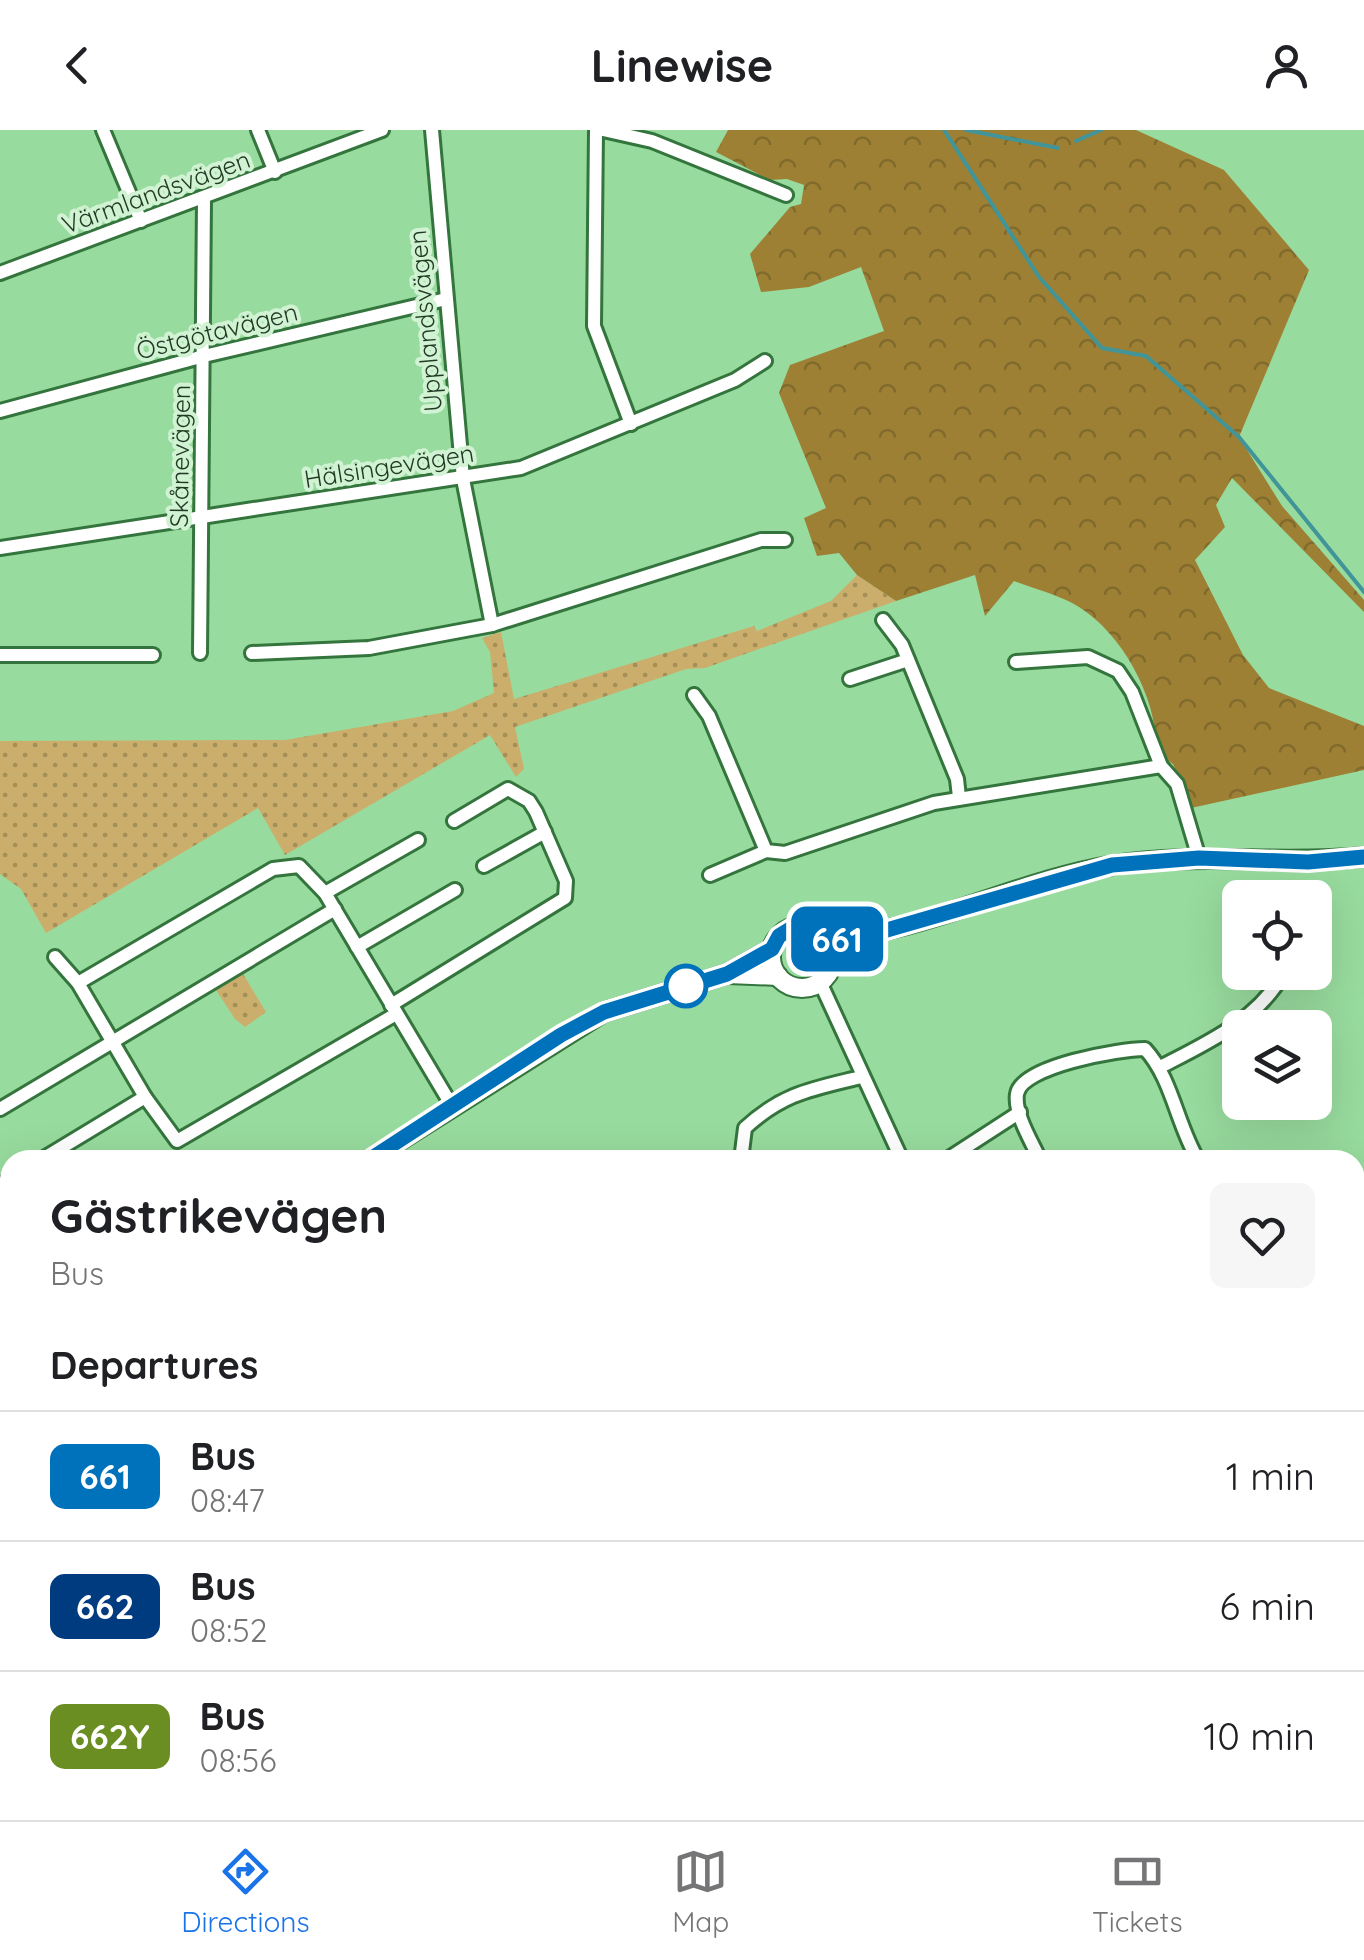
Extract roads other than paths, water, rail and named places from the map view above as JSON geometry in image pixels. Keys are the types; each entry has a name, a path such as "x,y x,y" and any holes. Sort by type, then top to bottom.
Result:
{"main road":[{"path":"827,939 873,934 1112,865 1199,858 1308,862 1364,857"},
{"path":"384,1150 604,1012 727,974 772,949 785,931 800,926 815,929 827,939 832,961"},
{"path":"727,974 778,976 789,984 815,984 832,961 873,934"},
{"path":"772,949 778,976"}],"street":[{"path":"102,130 140,222"},
{"path":"258,130 275,172"},
{"name":"Värmlandsvägen","path":"0,273 204,200 382,130"},
{"name":"Upplandsvägen","path":"432,130 462,479 492,626"},
{"path":"632,424 594,326 600,130 652,141 786,195"},
{"name":"Skånevägen","path":"200,653 204,200"},
{"name":"Östgötavägen","path":"0,412 204,356 446,299"},
{"name":"Hälsingevägen","path":"0,548 521,468 736,380 765,360"},
{"path":"252,652 369,648 492,626 762,540 784,540"},
{"path":"883,620 908,660 957,779 959,797"},
{"path":"0,655 153,655"},
{"path":"1016,662 1088,657 1118,672 1132,692 1161,766 1176,784 1199,858"},
{"path":"850,679 908,660"},
{"path":"694,695 709,716 766,851"},
{"path":"710,875 766,851 785,853 959,797 1161,766"},
{"path":"54,957 78,983 145,1097 177,1141 394,1009 565,898 566,881 529,800 508,788 454,821"},
{"path":"484,866 545,832"},
{"path":"325,894 418,840"},
{"path":"78,983 274,868 300,866 325,894 452,1106"},
{"path":"357,947 455,890"},
{"path":"0,1109 335,910"},
{"path":"815,984 897,1150"},
{"path":"1160,1067 1213,1040 1275,990"},
{"path":"1036,1150 1016,1096 1021,1083 1042,1070 1145,1048 1160,1067 1180,1128 1192,1150"},
{"path":"742,1150 745,1128 768,1106 786,1096 861,1077"},
{"path":"58,1150 145,1097"},
{"path":"961,1150 1020,1112"}],"waterway":[{"path":"944,130 1039,277 1102,348 1146,356 1239,437 1364,592"},
{"path":"966,130 1058,148"},
{"path":"1076,141 1101,130"}]}
